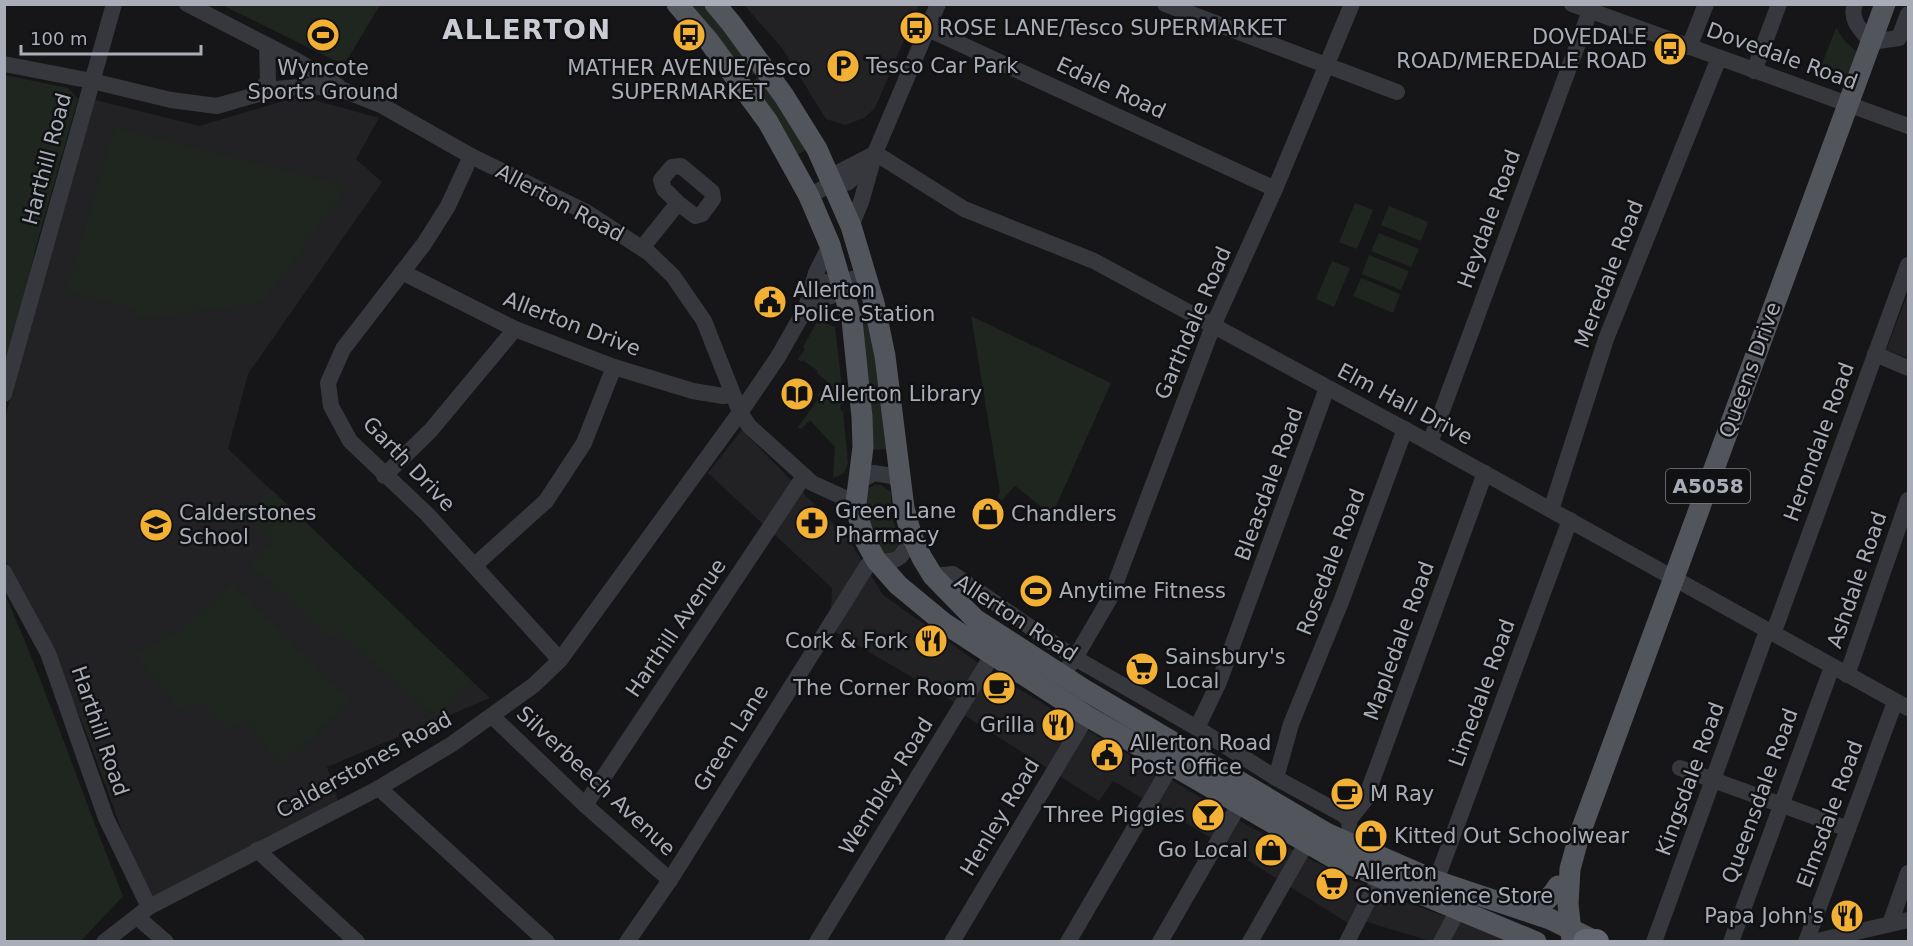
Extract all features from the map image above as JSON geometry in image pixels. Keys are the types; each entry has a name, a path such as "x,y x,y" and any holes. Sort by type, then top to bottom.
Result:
{"highway":[{"path":"1574,939 1596,941"}],"main road":[{"path":"677,4 708,40 768,122 809,196 830,245 852,320 863,447 857,493"},
{"name":"Allerton Road","path":"715,4 731,22 784,96 817,149 851,226 866,274 885,356 904,507 911,534 933,576 975,619 1069,666 1085,690 1328,834 1445,885 1523,910 1544,933"},
{"name":"Queens Drive","path":"1544,933 1885,4"},
{"name":"Allerton Road","path":"857,493 866,542 876,560 898,585 944,623 1087,716 1330,856 1458,910 1574,939"},
{"path":"1523,910 1540,905 1549,898 1564,877"},
{"name":"Queens Drive","path":"1564,877 1574,939"},
{"path":"1445,885 1544,933"}],"street":[{"name":"Harthill Road","path":"4,394 114,4"},
{"path":"187,4 296,60 343,90"},
{"path":"851,226 861,202 874,153 938,4"},
{"path":"1165,4 1397,92"},
{"name":"Garthdale Road","path":"1069,666 1110,598 1213,326 1275,189 1352,4"},
{"name":"Dovedale Road","path":"1572,4 1908,126"},
{"path":"1689,47 1706,4"},
{"path":"1754,70 1779,4"},
{"path":"1855,4 1852,12 1855,23 1871,42 1899,38 1908,14"},
{"name":"Heydale Road","path":"1430,443 1590,11"},
{"name":"Edale Road","path":"928,29 1275,189"},
{"path":"259,94 268,80 267,46"},
{"name":"Meredale Road","path":"1551,510 1606,339 1719,58"},
{"name":"Allerton Road","path":"4,64 92,81 171,100 217,106 276,89 309,86 343,90 381,105 471,156 586,212 642,248 673,276 704,321 740,412 749,426 812,483 857,493"},
{"path":"809,196 833,183 839,172 874,153"},
{"name":"Elm Hall Drive","path":"874,153 964,209 1094,261 1405,429 1902,705"},
{"name":"Garth Drive","path":"471,156 448,206 424,244 342,349 328,382 331,406 350,441 384,476 427,514 560,660"},
{"path":"642,248 678,203"},
{"name":"Calderstones Road","path":"104,942 143,912 257,850 379,788 452,744 534,685 560,660 778,357 807,303 816,273 830,245"},
{"name":"Herondale Road","path":"1770,632 1908,265"},
{"name":"Allerton Drive","path":"402,272 514,329 614,367 693,391 723,396 733,395"},
{"path":"807,303 831,296 842,283 866,274"},
{"path":"384,476 431,430 514,329"},
{"path":"1875,354 1908,368"},
{"path":"475,565 546,501 584,442 614,367"},
{"name":"Bleasdale Road","path":"1197,728 1219,682 1327,388"},
{"name":"Rosedale Road","path":"1276,778 1291,724 1341,602 1405,429"},
{"path":"857,493 874,472 892,476 901,483"},
{"name":"Mapledale Road","path":"1350,820 1365,800 1485,473"},
{"name":"Harthill Avenue","path":"585,805 804,476"},
{"name":"Ashdale Road","path":"1840,671 1908,500"},
{"name":"Limedale Road","path":"1445,885 1569,520"},
{"path":"876,560 887,562 899,558 907,548 911,534"},
{"name":"Green Lane","path":"627,942 670,879 840,606 867,566 876,560"},
{"name":"Harthill Road","path":"4,572 48,653 106,818 143,912 166,942"},
{"name":"Kingsdale Road","path":"1654,942 1770,632"},
{"name":"Wembley Road","path":"817,942 993,654"},
{"name":"Allerton Road","path":"1069,666 1197,728 1276,778 1350,820"},
{"name":"Queensdale Road","path":"1731,942 1781,804 1840,671"},
{"name":"Elmsdale Road","path":"1806,942 1848,829 1902,705"},
{"name":"Silverbeech Avenue","path":"492,716 585,805 670,879"},
{"name":"Henley Road","path":"952,942 1087,716"},
{"path":"1068,942 1172,764"},
{"path":"1680,768 1848,829"},
{"path":"379,788 546,942"},
{"path":"1160,942 1240,803"},
{"path":"1350,820 1351,845"},
{"path":"1250,942 1307,842"},
{"path":"257,850 357,942"},
{"path":"1890,924 1908,873"},
{"path":"1347,942 1380,877"},
{"path":"1441,942 1458,910"},
{"path":"1813,942 1908,920"}],"shaded area":[{"name":"Wyncote Sports Ground","path":"222,5 380,5 344,65"},
{"path":"685,5 704,5 758,71 745,80"},
{"name":"Tesco Car Park","path":"744,5 919,5 875,108 864,118 845,125 826,119 782,48"},
{"path":"1836,28 1844,40 1857,52 1845,83 1818,74"},
{"path":"5,75 68,88 78,99 35,250 5,375"},
{"path":"761,75 806,150 795,156 747,85"},
{"name":"Calderstones School","path":"300,96 379,118 356,159 382,182 248,374 228,449 490,698 327,767 340,807 150,902 86,732 54,655 5,559 5,417 95,100 199,126"},
{"path":"115,127 348,187 263,302 141,319 132,308 66,291"},
{"path":"1355,203 1373,210 1357,249 1339,242"},
{"path":"1389,206 1428,222 1421,241 1381,225"},
{"path":"1379,233 1419,249 1411,267 1371,251"},
{"path":"1369,255 1409,271 1401,290 1362,274"},
{"path":"1332,261 1350,268 1334,307 1316,299"},
{"path":"1361,278 1400,294 1393,313 1353,296"},
{"path":"1908,293 1908,358 1886,350"},
{"path":"868,309 889,449 870,450 856,317"},
{"path":"971,316 1111,383 1052,515 1015,486 1002,500 998,498 1000,492"},
{"path":"818,320 835,327 844,404 840,405 843,411 848,463 844,473 833,478 835,447 810,420 801,429 798,427 819,398 817,395 828,382 817,373 818,371 798,359"},
{"path":"742,430 849,540 883,595 994,674 1240,821 1311,860 1384,894 1513,941 1430,941 1357,919 1351,925 1225,846 1113,781 1099,801 964,715 954,702 830,629 832,588 708,473"},
{"path":"881,485 891,492 891,515 900,540 895,551 886,554 881,552 866,517 866,489"},
{"path":"272,490 471,680 436,717 337,632 330,638 249,563 274,540 247,514"},
{"path":"232,582 349,701 281,767 246,721 225,729 204,704 178,708 135,654 179,631"},
{"path":"4,592 123,896 81,941 5,941"}],"place":[{"name":"ROSE LANE/Tesco SUPERMARKET","path":"916,28"},
{"name":"Wyncote Sports Ground","path":"323,35"},
{"name":"MATHER AVENUE/Tesco SUPERMARKET","path":"689,35"},
{"name":"DOVEDALE ROAD/MEREDALE ROAD","path":"1670,49"},
{"name":"Tesco Car Park","path":"843,66"},
{"name":"Allerton Police Station","path":"770,302"},
{"name":"Allerton Library","path":"797,394"},
{"name":"Chandlers","path":"988,514"},
{"name":"Green Lane Pharmacy","path":"812,523"},
{"name":"Calderstones School","path":"156,525"},
{"name":"Anytime Fitness","path":"1036,591"},
{"name":"Cork & Fork","path":"931,641"},
{"name":"Sainsbury's Local","path":"1142,669"},
{"name":"The Corner Room","path":"999,688"},
{"name":"Grilla","path":"1058,725"},
{"name":"Allerton Road Post Office","path":"1107,755"},
{"name":"M Ray","path":"1347,794"},
{"name":"Three Piggies","path":"1208,815"},
{"name":"Kitted Out Schoolwear","path":"1371,836"},
{"name":"Go Local","path":"1271,850"},
{"name":"Allerton Convenience Store","path":"1332,884"},
{"name":"Papa John's","path":"1847,916"}],"district":[{"name":"ALLERTON","path":"527,29"}]}
